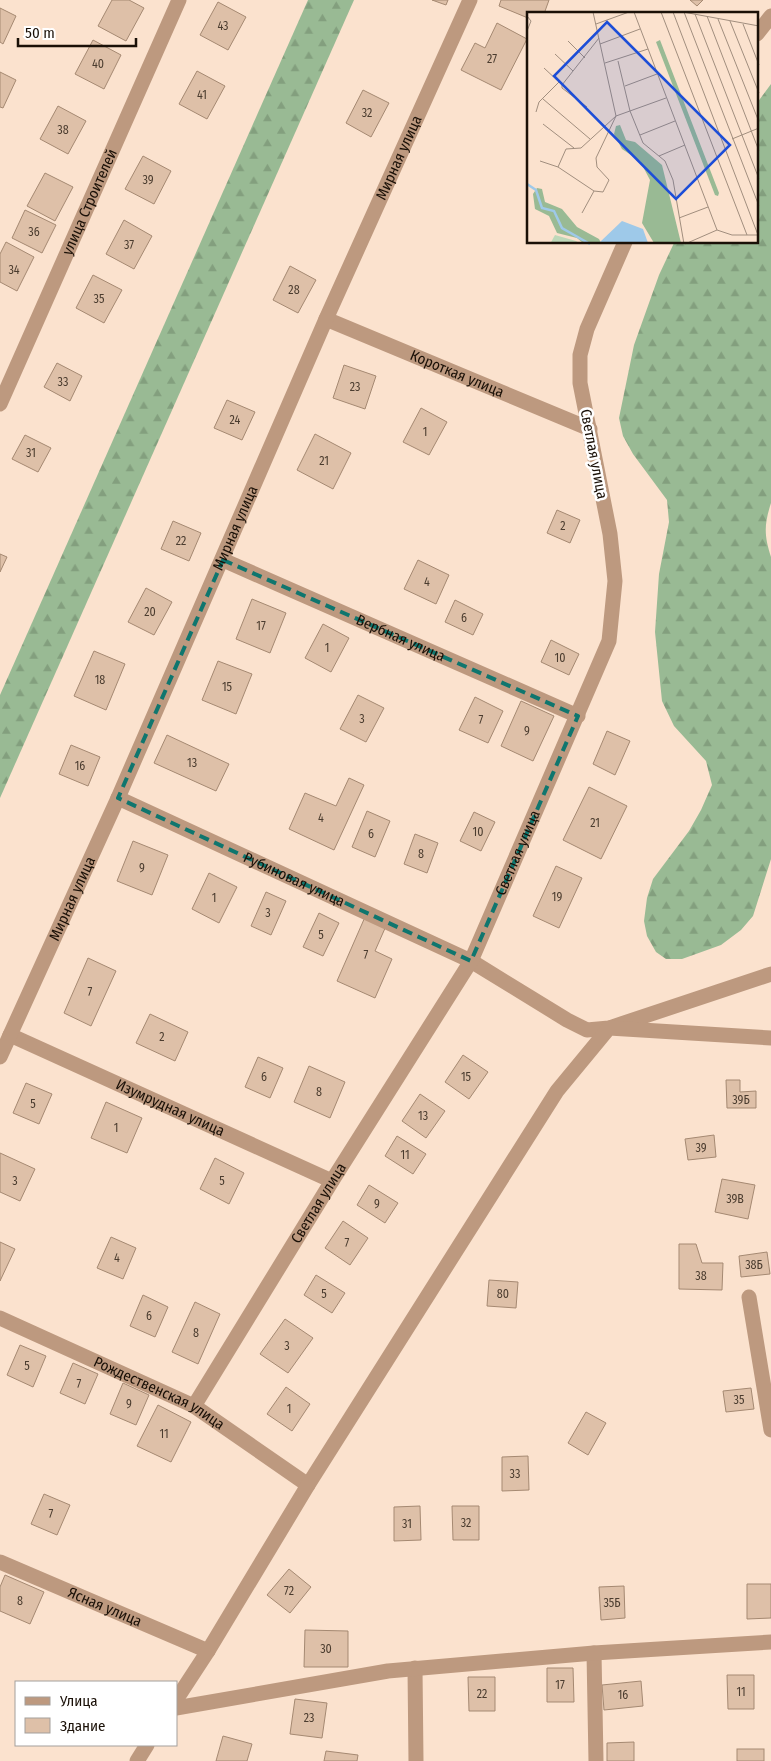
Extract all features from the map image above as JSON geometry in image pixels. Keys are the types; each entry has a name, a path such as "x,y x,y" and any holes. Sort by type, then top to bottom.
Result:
{"street":[{"name":"улица Строителей","path":"0,404 179,0"},
{"name":"Мирная улица","path":"0,1057 118,798 326,319 470,0"},
{"path":"758,33 771,16"},
{"name":"Светлая улица","path":"194,1406 471,961 609,641 615,582 610,534 580,383 580,355 587,329 624,244"},
{"name":"Короткая улица","path":"326,319 590,429"},
{"name":"Вербная улица","path":"222,560 578,716"},
{"name":"Рубиновая улица","path":"118,798 471,961 567,1020 587,1030 608,1028"},
{"path":"178,1697 208,1651 308,1485 557,1091 608,1028 771,974"},
{"path":"608,1028 771,1038"},
{"name":"Изумрудная улица","path":"10,1036 332,1182"},
{"path":"749,1297 771,1430"},
{"name":"Рождественская улица","path":"0,1318 194,1406 308,1485"},
{"name":"Ясная улица","path":"0,1562 208,1651"},
{"path":"178,1708 415,1668 594,1653 771,1642"},
{"path":"594,1653 596,1761"},
{"path":"415,1668 416,1761"},
{"path":"137,1761 146,1746"}],"highlighted area":[{"path":"223,560 578,716 471,961 118,798"}],"green space":[{"path":"308,0 354,0 0,798 0,695"},
{"path":"771,84 771,503 766,530 771,557 771,859 753,916 741,930 721,945 682,959 666,959 656,952 647,936 644,921 647,898 653,879 689,831 712,785 706,761 674,726 662,701 655,632 659,574 669,522 667,500 633,454 623,436 619,418 634,345 659,275 674,244 758,244 758,102"}],"building":[{"path":"112,0 129,0 144,8 126,41 98,26"},
{"path":"432,0 448,0 446,5"},
{"path":"501,0 549,0 545,12 527,12 527,18 499,6"},
{"path":"690,0 703,0 697,6"},
{"path":"218,2 246,17 228,50 200,35"},
{"path":"0,8 16,16 3,44 0,42"},
{"path":"497,23 527,39 501,90 461,70 475,43 485,48"},
{"path":"93,40 121,55 104,89 75,74"},
{"path":"197,71 225,86 207,119 179,104"},
{"path":"0,72 16,80 3,108 0,107"},
{"path":"363,90 389,103 371,137 346,123"},
{"path":"58,106 86,121 68,154 40,139"},
{"path":"143,156 171,171 154,204 125,189"},
{"path":"45,173 73,187 55,221 27,206"},
{"path":"25,210 56,225 42,253 12,238"},
{"path":"124,220 152,236 134,269 106,254"},
{"path":"6,242 34,257 17,291 0,282 0,254"},
{"path":"290,266 316,280 298,313 273,300"},
{"path":"93,275 122,290 104,323 76,308"},
{"path":"57,363 82,376 70,401 44,387"},
{"path":"344,365 376,376 365,409 333,398"},
{"path":"227,400 255,412 242,440 214,428"},
{"path":"421,408 447,422 429,455 403,442"},
{"path":"315,434 351,453 333,489 297,470"},
{"path":"25,435 51,448 38,472 12,459"},
{"path":"557,510 580,520 570,543 547,533"},
{"path":"173,521 201,533 189,561 161,549"},
{"path":"0,554 7,557 0,572"},
{"path":"418,560 449,575 436,604 404,589"},
{"path":"146,588 172,602 154,635 128,622"},
{"path":"252,599 286,613 270,653 236,639"},
{"path":"455,600 483,614 473,635 445,622"},
{"path":"323,624 349,638 331,672 305,658"},
{"path":"551,640 579,654 569,675 541,662"},
{"path":"94,651 125,664 106,710 74,696"},
{"path":"218,661 252,674 236,714 202,700"},
{"path":"358,695 384,708 366,742 340,729"},
{"path":"475,697 503,711 488,743 459,730"},
{"path":"521,701 554,716 533,761 501,746"},
{"path":"607,731 630,741 615,775 593,764"},
{"path":"167,735 229,764 216,791 154,763"},
{"path":"71,745 100,757 88,786 59,774"},
{"path":"349,778 364,785 334,850 289,829 305,793 336,806"},
{"path":"589,787 627,806 601,859 563,840"},
{"path":"367,811 390,821 375,857 352,847"},
{"path":"474,812 495,822 481,851 460,841"},
{"path":"415,834 438,843 427,873 404,864"},
{"path":"133,841 168,855 152,895 117,881"},
{"path":"556,866 582,878 559,928 533,916"},
{"path":"209,873 237,887 219,923 192,909"},
{"path":"266,892 286,901 271,935 251,926"},
{"path":"319,913 339,923 323,956 303,947"},
{"path":"365,917 386,926 375,951 392,959 375,998 337,981"},
{"path":"88,958 116,971 91,1026 64,1013"},
{"path":"150,1014 188,1032 175,1061 136,1043"},
{"path":"463,1055 488,1072 469,1099 445,1082"},
{"path":"258,1057 283,1068 270,1098 245,1087"},
{"path":"309,1066 345,1082 330,1118 294,1102"},
{"path":"726,1080 740,1080 740,1092 756,1091 756,1108 727,1108"},
{"path":"26,1083 52,1094 39,1124 13,1113"},
{"path":"420,1094 445,1111 426,1138 402,1121"},
{"path":"106,1102 142,1118 127,1153 91,1138"},
{"path":"714,1135 716,1157 688,1160 685,1139"},
{"path":"397,1136 426,1154 413,1174 385,1156"},
{"path":"0,1153 35,1169 20,1201 0,1192"},
{"path":"215,1158 244,1173 229,1204 200,1189"},
{"path":"722,1179 755,1185 748,1219 715,1212"},
{"path":"369,1185 398,1203 385,1223 357,1205"},
{"path":"343,1221 368,1238 350,1265 325,1248"},
{"path":"111,1237 136,1248 123,1279 97,1268"},
{"path":"0,1242 15,1249 0,1281"},
{"path":"679,1244 696,1244 702,1263 723,1263 722,1290 679,1289"},
{"path":"767,1252 770,1274 741,1277 739,1256"},
{"path":"316,1275 345,1293 332,1313 304,1295"},
{"path":"489,1280 518,1282 516,1308 487,1306"},
{"path":"143,1295 168,1307 155,1337 130,1326"},
{"path":"195,1302 220,1314 198,1364 172,1352"},
{"path":"285,1319 313,1338 288,1373 260,1354"},
{"path":"20,1345 46,1356 33,1387 7,1375"},
{"path":"73,1363 98,1374 85,1404 60,1393"},
{"path":"123,1383 149,1395 136,1425 110,1414"},
{"path":"286,1387 310,1404 292,1431 267,1414"},
{"path":"751,1388 754,1409 726,1412 723,1391"},
{"path":"158,1405 191,1422 171,1462 137,1446"},
{"path":"586,1412 606,1423 588,1455 568,1443"},
{"path":"528,1456 529,1490 502,1491 502,1457"},
{"path":"44,1494 70,1505 57,1535 31,1524"},
{"path":"420,1506 421,1540 394,1541 394,1507"},
{"path":"452,1506 479,1506 479,1540 453,1540"},
{"path":"289,1569 311,1587 290,1613 267,1595"},
{"path":"5,1575 44,1592 30,1624 0,1611 0,1587"},
{"path":"747,1584 771,1584 771,1618 747,1619"},
{"path":"624,1586 625,1618 601,1620 599,1587"},
{"path":"305,1630 348,1631 348,1667 304,1667"},
{"path":"547,1668 573,1668 574,1702 547,1702"},
{"path":"727,1675 754,1675 754,1709 728,1709"},
{"path":"468,1677 495,1677 495,1711 469,1711"},
{"path":"641,1681 643,1706 604,1710 602,1685"},
{"path":"295,1699 327,1703 322,1738 290,1734"},
{"path":"223,1736 252,1744 247,1761 216,1761"},
{"path":"634,1742 634,1761 607,1761 607,1743"},
{"path":"737,1749 764,1749 764,1761 737,1761"},
{"path":"326,1751 358,1755 357,1761 324,1761"}]}
